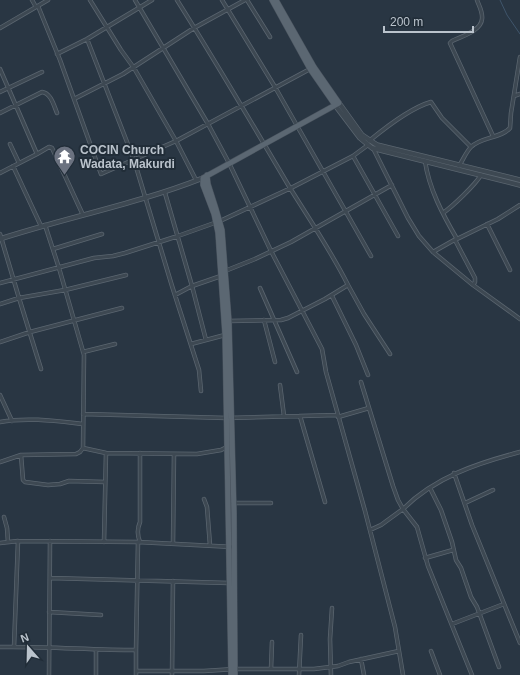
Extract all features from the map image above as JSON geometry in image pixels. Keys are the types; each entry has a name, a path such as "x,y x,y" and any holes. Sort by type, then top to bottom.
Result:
{"main road":[{"path":"231,675 233,669 231,547 227,447 229,418 229,321 218,221 205,177 336,104 312,68 272,0"},
{"path":"276,0 312,68"},
{"path":"223,273 233,503 229,583 233,669 235,675"}],"street":[{"path":"32,0 58,54 100,173 134,160 176,141 312,68"},
{"path":"0,28 48,0"},
{"path":"90,0 134,68 176,141 196,180"},
{"path":"135,0 208,124 229,163 301,312 322,349 326,372 370,530 395,627 403,675"},
{"path":"58,54 88,39 152,0"},
{"path":"176,0 242,106 290,188 316,228 364,314 390,354"},
{"path":"222,0 323,170 371,256"},
{"path":"74,99 134,68 194,28 246,0 270,37"},
{"path":"477,0 482,13 481,24 477,28 450,43 493,136"},
{"path":"88,39 134,160 199,370 201,391"},
{"path":"459,166 471,147 505,132 510,128 520,57"},
{"path":"0,69 37,154"},
{"path":"0,92 42,72"},
{"path":"0,113 42,92 49,95 57,113"},
{"path":"514,96 520,94"},
{"path":"0,283 94,258 125,253 159,243 218,221 290,188 352,156 370,145 397,120 431,102 442,118 471,147"},
{"path":"336,104 370,145 414,229 434,252 473,285 520,319"},
{"path":"10,144 20,163"},
{"path":"370,145 425,161 520,184"},
{"path":"370,145 520,180"},
{"path":"0,166 1,172 49,147 52,148 83,215"},
{"path":"352,156 398,236"},
{"path":"425,161 429,179 443,213 475,278 473,285"},
{"path":"0,462 21,455 76,454 83,448 85,364 83,352 53,249 13,166"},
{"path":"443,213 475,184 481,175"},
{"path":"41,369 0,237 145,198 205,177"},
{"path":"175,294 255,260 316,228 392,185"},
{"path":"165,192 206,340"},
{"path":"434,252 498,219 520,205"},
{"path":"487,224 510,270"},
{"path":"53,249 102,234"},
{"path":"0,304 19,298 65,290 126,275"},
{"path":"229,321 274,320 288,318 332,296 348,285"},
{"path":"260,288 297,372"},
{"path":"332,296 358,350 368,375"},
{"path":"0,342 30,332 122,308"},
{"path":"264,320 275,362"},
{"path":"191,344 225,335"},
{"path":"83,352 115,344"},
{"path":"361,382 398,500 416,528 422,541 425,558 472,675"},
{"path":"280,385 284,416"},
{"path":"0,396 12,421"},
{"path":"83,414 229,418 338,416 369,408"},
{"path":"300,416 325,502"},
{"path":"0,422 52,421 83,424"},
{"path":"83,448 106,453 174,454 203,453 227,447"},
{"path":"370,530 381,525 430,488 454,473 520,452"},
{"path":"104,542 106,453"},
{"path":"140,453 140,522 137,530 139,542 136,673 172,673 233,669 314,670 399,651"},
{"path":"173,543 174,454"},
{"path":"21,455 23,480 25,482 48,485 60,484 69,481 105,482"},
{"path":"454,473 520,643"},
{"path":"430,488 441,510 452,542 456,560 461,568 471,597 480,614 499,667"},
{"path":"465,503 493,490"},
{"path":"204,499 207,507 210,545"},
{"path":"233,503 271,503"},
{"path":"4,517 7,528 8,542"},
{"path":"0,543 18,541 139,542 231,547"},
{"path":"14,647 18,541"},
{"path":"49,675 48,647 50,541"},
{"path":"425,558 453,550"},
{"path":"50,578 229,583"},
{"path":"172,673 173,581"},
{"path":"452,624 504,604"},
{"path":"331,675 332,608"},
{"path":"49,612 101,615"},
{"path":"299,675 298,670 301,635"},
{"path":"271,670 272,642"},
{"path":"0,647 136,650"},
{"path":"96,650 96,675"},
{"path":"431,651 440,675"},
{"path":"361,659 364,675"}],"waterway":[{"path":"500,0 507,15 520,34"}],"place":[{"name":"COCIN Church Wadata, Makurdi","path":"64,176"}]}
